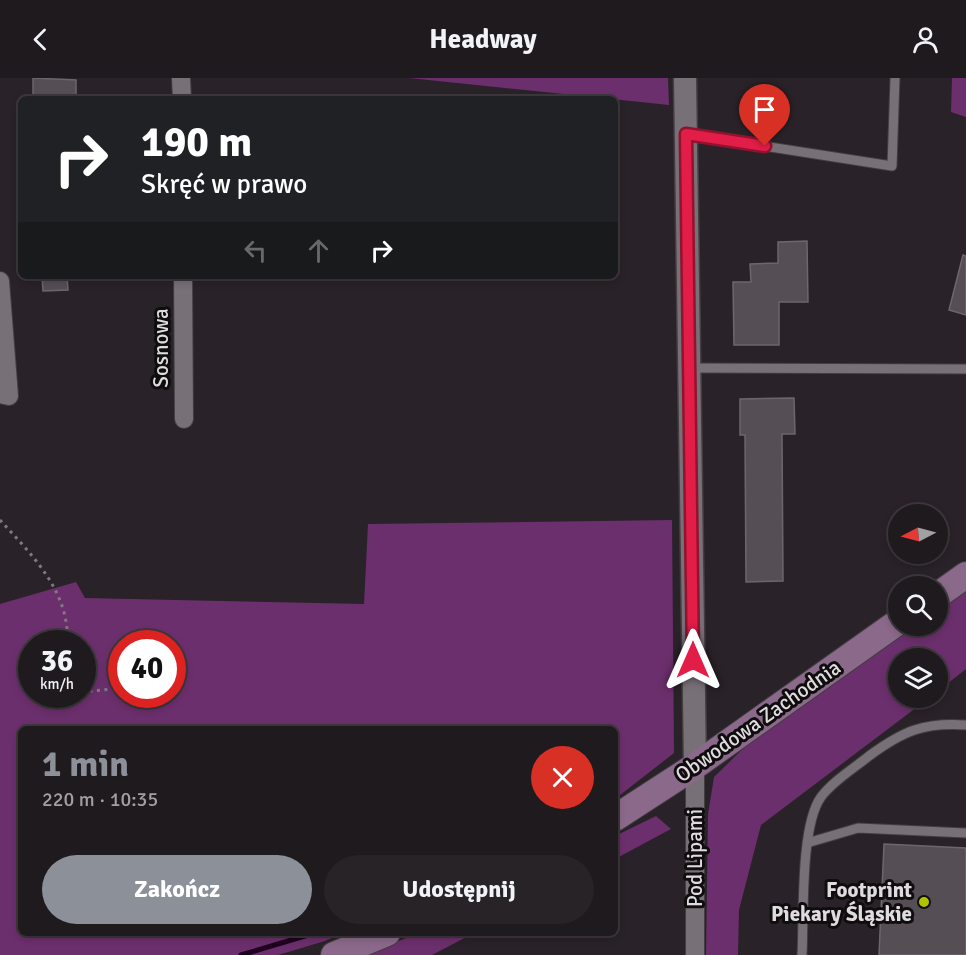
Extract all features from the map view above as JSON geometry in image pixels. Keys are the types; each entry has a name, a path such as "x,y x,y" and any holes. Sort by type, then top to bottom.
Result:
{"main road":[{"path":"948,588 966,575"},
{"name":"Obwodowa Zachodnia","path":"618,816 695,766 888,629"},
{"path":"334,955 380,936"}],"street":[{"path":"182,78 182,96"},
{"name":"Pod Lipami","path":"685,78 695,766 695,955"},
{"name":"Sosnowa","path":"183,279 184,419"},
{"path":"0,281 4,395"}],"lane":[{"path":"686,134 892,166 895,78"},
{"path":"690,368 966,369"},
{"path":"802,955 807,843 820,798 838,780 875,752 918,728 940,723 966,725"},
{"path":"807,843 858,828 966,833"}],"path":[{"path":"0,520 44,571 63,602 68,630"}],"shaded area":[{"path":"409,78 668,78 669,105 618,100 618,96 582,96"},
{"path":"952,78 966,78 966,117 951,112"},
{"path":"672,520 674,753 618,797 618,726 18,726 18,936 336,936 278,955 0,955 0,604 76,582 85,598 364,604 368,524"},
{"path":"966,590 966,669 948,683 948,648 888,648 888,708 916,708 761,825 739,910 738,955 706,955 708,814 714,777 756,736 901,636 948,636 948,603"},
{"path":"656,816 671,829 618,857 618,835"},
{"path":"411,936 468,936 432,955 363,955"}],"building":[{"path":"33,78 76,80 76,96 33,96"},
{"path":"807,241 808,302 779,302 779,345 734,345 733,282 751,282 750,264 778,263 778,242"},
{"path":"963,255 966,256 966,315 949,310"},
{"path":"42,279 67,279 68,290 43,291"},
{"path":"794,398 795,434 782,434 783,581 746,582 745,435 740,435 740,399"},
{"name":"Footprint Piekary Śląskie","path":"884,844 966,848 966,955 879,955"}],"waterway":[{"path":"241,955 305,936"}],"place":[{"name":"Footprint Piekary Śląskie","path":"924,902"}],"route":[{"path":"693,660 686,134 765,146"}]}
